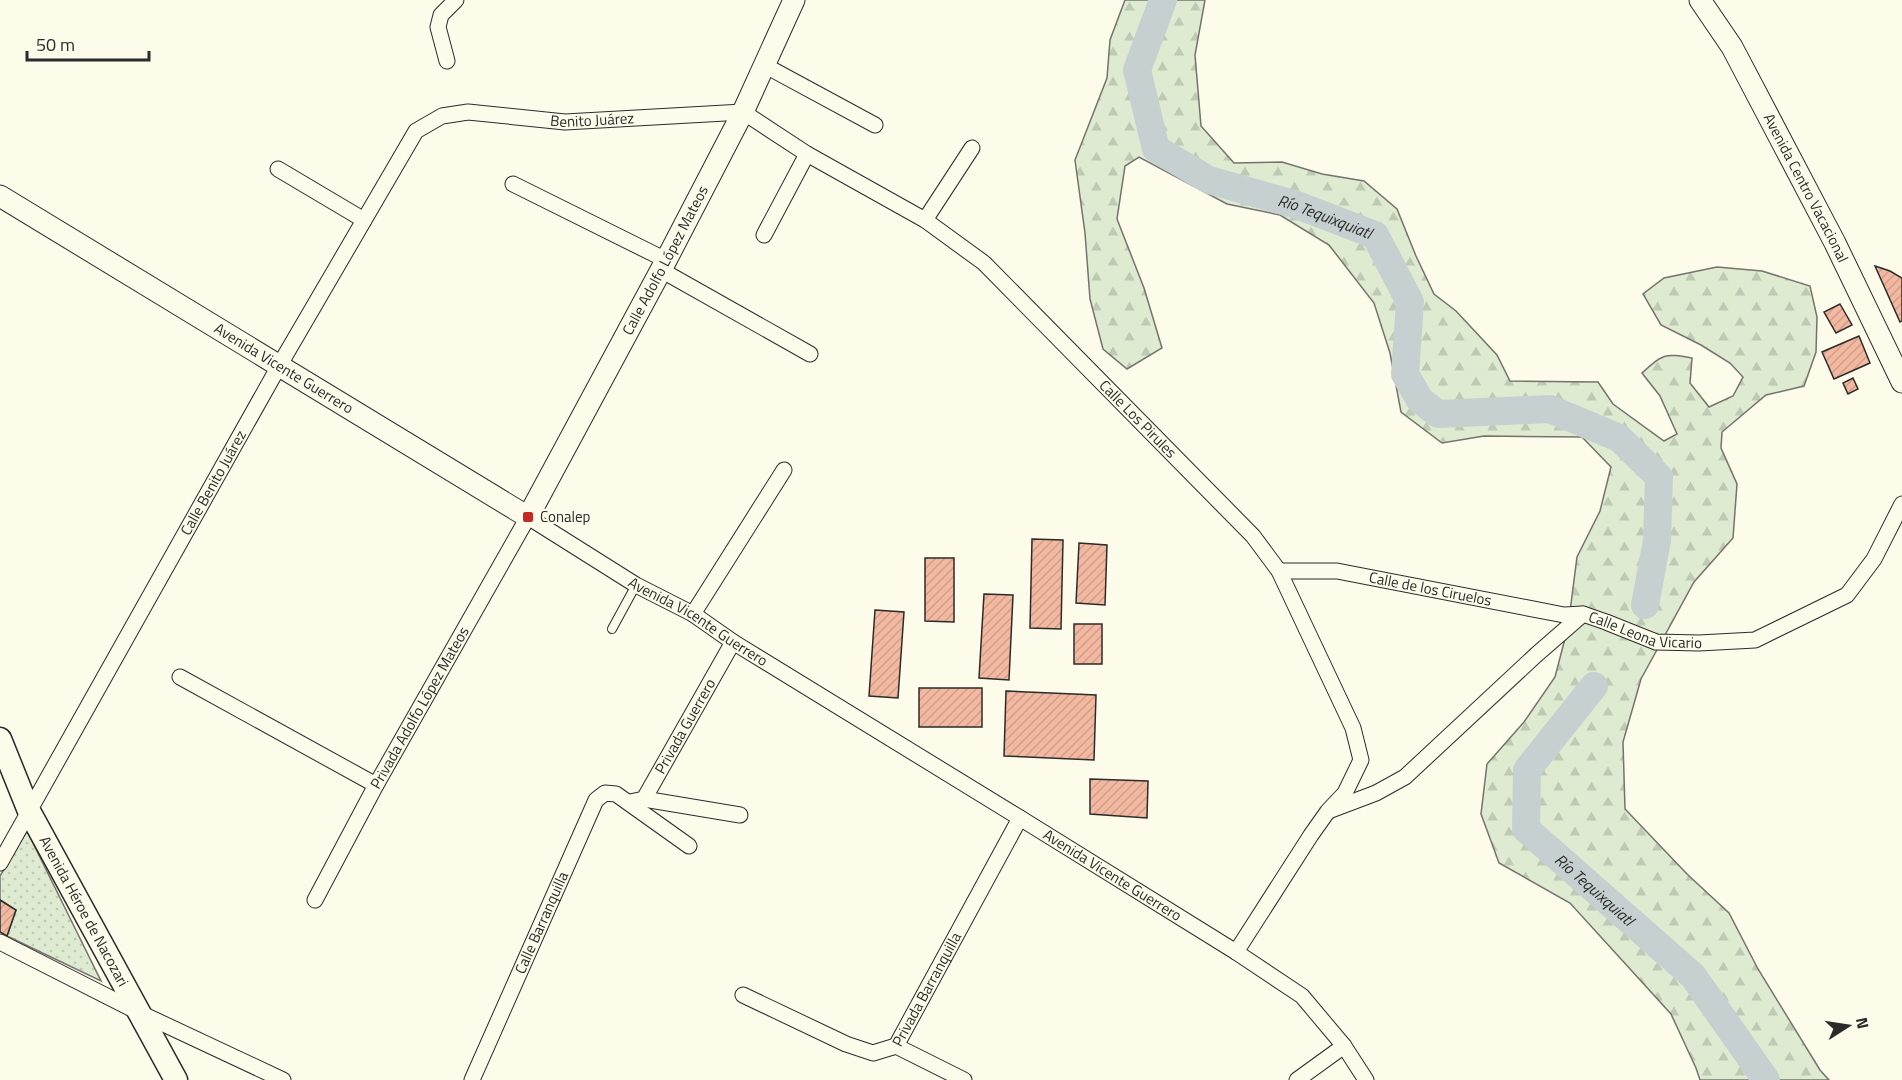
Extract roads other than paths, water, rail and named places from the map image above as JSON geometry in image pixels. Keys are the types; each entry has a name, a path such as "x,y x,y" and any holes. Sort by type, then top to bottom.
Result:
{"main road":[{"name":"Calle Adolfo López Mateos","path":"528,517 664,265 743,112 794,0"},
{"name":"Avenida Centro Vacacional","path":"1700,0 1732,47 1835,243 1902,382"},
{"name":"Avenida Vicente Guerrero","path":"0,196 528,517"},
{"name":"Avenida Héroe de Nacozari","path":"0,739 29,811 176,1080"}],"street":[{"path":"447,61 438,27 441,15 456,0"},
{"path":"764,65 875,124"},
{"name":"Benito Juárez","path":"442,116 468,112 565,122 743,112"},
{"name":"Calle Los Pirules","path":"743,112 807,154 925,220 984,263 1253,536 1279,571 1353,728 1361,760 1345,793 1328,811 1311,835 1236,952"},
{"name":"Calle Benito Juárez","path":"0,863 279,366 416,131 442,116"},
{"path":"925,220 972,148"},
{"path":"764,235 807,154"},
{"path":"278,169 364,220"},
{"path":"513,184 664,265 810,354"},
{"path":"693,614 784,470"},
{"name":"Calle Leona Vicario","path":"1328,811 1376,793 1405,777 1582,614 1656,642 1699,643 1755,640 1847,595 1874,560 1902,504"},
{"name":"Avenida Vicente Guerrero","path":"528,517 636,585 693,614 733,642 1236,952 1302,996 1344,1046 1366,1080"},
{"name":"Privada Adolfo López Mateos","path":"315,900 376,785 528,517"},
{"name":"Calle de los Ciruelos","path":"1279,571 1337,571 1564,615 1582,614"},
{"name":"Privada Guerrero","path":"637,801 733,642"},
{"path":"180,677 376,785"},
{"name":"Calle Barranquilla","path":"472,1080 596,800 605,793 637,801"},
{"path":"637,801 740,815"},
{"path":"637,801 689,846"},
{"name":"Privada Barranquilla","path":"743,995 846,1044 873,1053 896,1046 1020,818"},
{"path":"0,942 138,1012 283,1080"},
{"path":"896,1046 964,1080"},
{"path":"1297,1080 1344,1046"}],"lane":[{"path":"612,629 636,585"}],"waterway":[{"name":"Río Tequixquiatl","path":"1163,0 1137,70 1156,149 1209,180 1297,205 1375,235 1410,302 1405,374 1420,400 1438,414 1550,409 1619,438 1659,477 1657,540 1645,605"},
{"name":"Río Tequixquiatl","path":"1594,686 1527,770 1526,829 1693,976 1766,1080"}],"place":[{"name":"Conalep","path":"528,517"}]}
